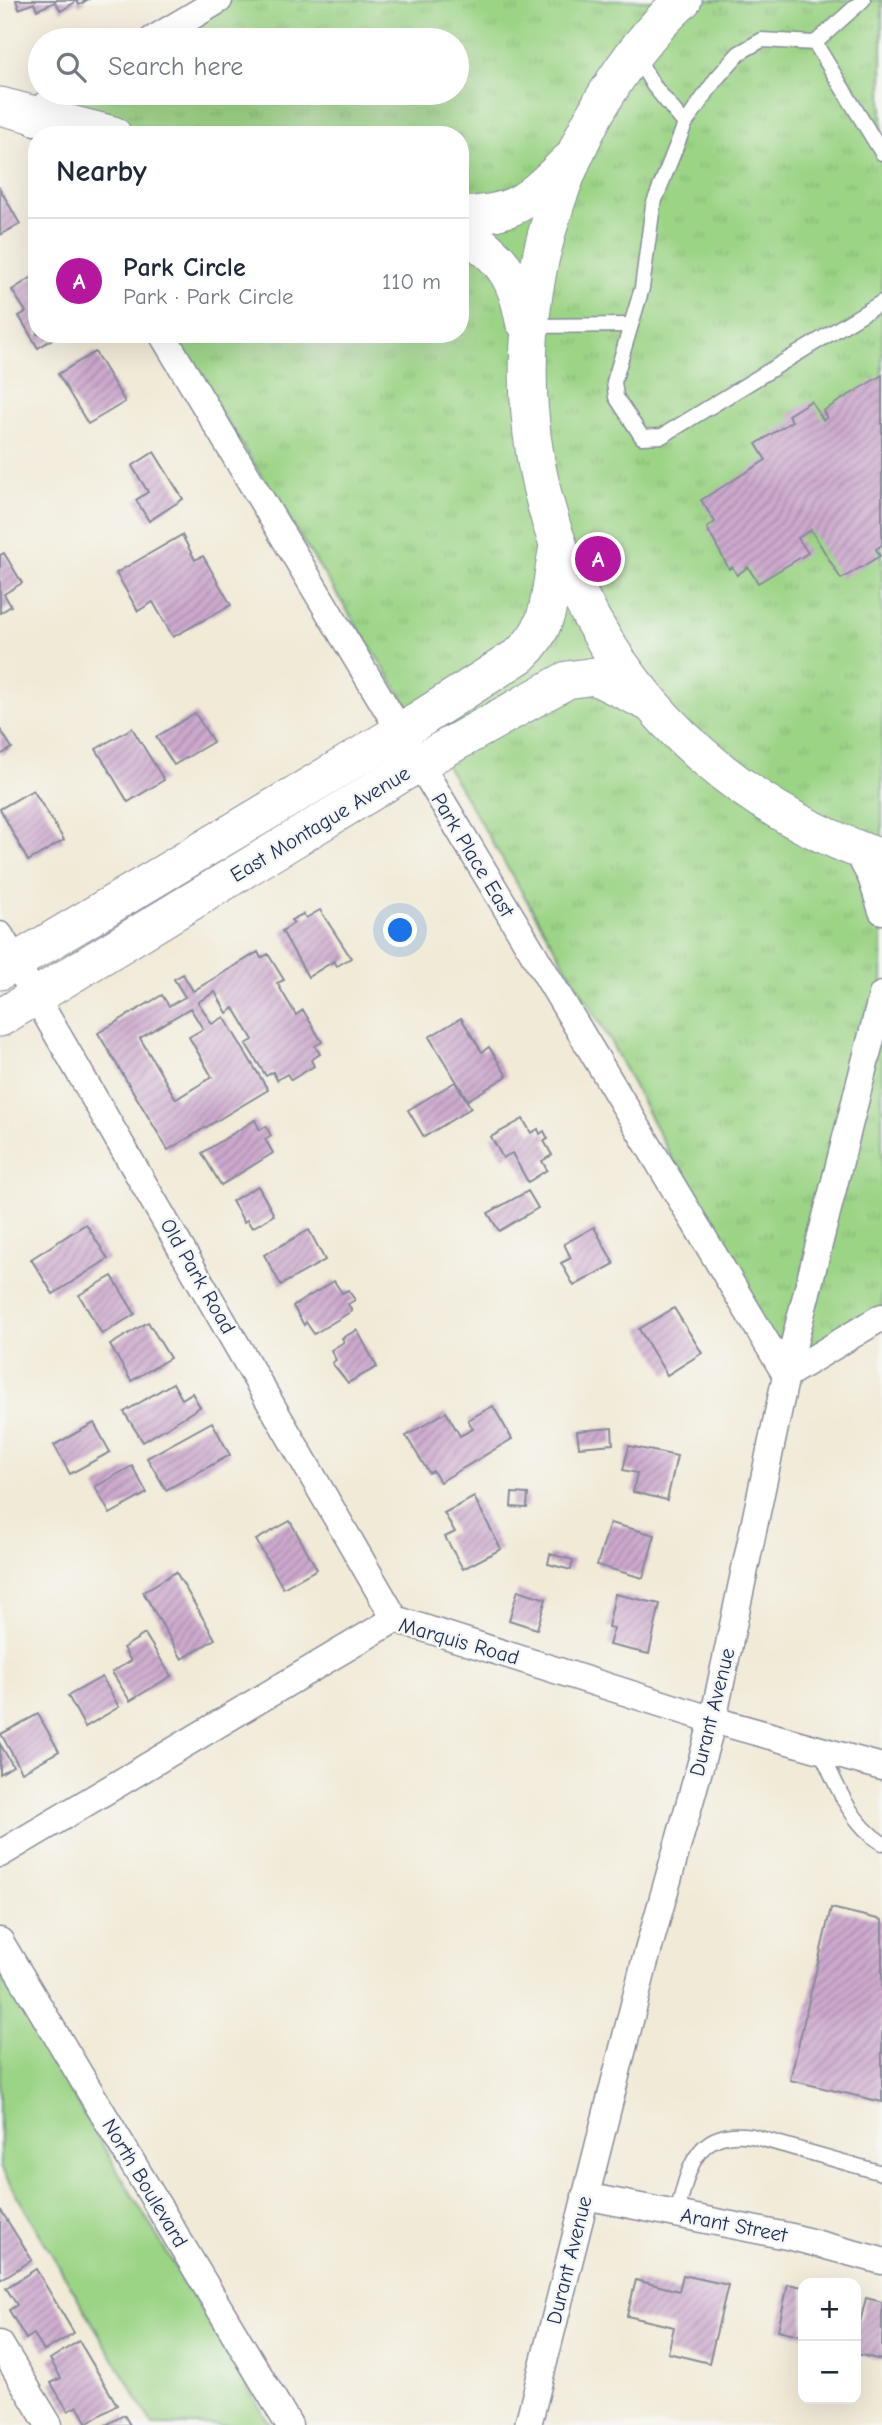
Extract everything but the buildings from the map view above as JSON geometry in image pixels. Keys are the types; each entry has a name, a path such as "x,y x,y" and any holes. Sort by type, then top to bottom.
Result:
{"street":[{"path":"172,28 219,0"},
{"path":"679,3 635,54 600,104 572,158 541,247 528,333 528,410 538,480 558,547 596,629 649,703 708,762 754,796 804,825 869,853 871,877 882,911"},
{"path":"24,118 46,105"},
{"path":"24,118 66,126"},
{"path":"469,216 496,214 518,205 532,196 572,158"},
{"path":"469,236 487,249 514,279 528,333"},
{"name":"Park Place East","path":"167,343 786,1375"},
{"name":"East Montague Avenue","path":"5,956 400,732 520,655 536,641 545,625 558,547"},
{"name":"East Montague Avenue","path":"0,1018 419,764 567,680 594,676 649,703"},
{"name":"Old Park Road","path":"5,956 37,996 395,1619"},
{"name":"Durant Avenue","path":"528,2425 644,1965 713,1720 786,1375 882,995"},
{"path":"786,1375 882,1317"},
{"name":"Marquis Road","path":"0,1854 395,1619 713,1720 882,1768"},
{"name":"North Boulevard","path":"0,1941 289,2425"},
{"name":"Arant Street","path":"585,2196 792,2237 882,2261"},
{"path":"0,2343 49,2425"}],"lane":[{"path":"814,43 863,0"},
{"path":"882,153 814,43 789,39 762,40 739,53 716,79 685,124 663,172 653,205 642,288 614,382 616,397 642,437 662,436 882,302"},
{"path":"635,54 653,85 685,124"},
{"path":"528,333 630,325"},
{"path":"821,1751 852,1812 865,1829 882,1843"},
{"path":"677,2214 688,2169 695,2155 724,2136 752,2136 882,2173"}],"green space":[{"path":"220,0 882,0 882,1317 786,1375 608,1037 457,783 177,343 469,343 469,126 48,126 59,105 469,105 469,28 173,28"},
{"path":"0,1974 270,2425 153,2425 0,2167"}],"place":[{"name":"Park Circle","path":"598,559"}]}
